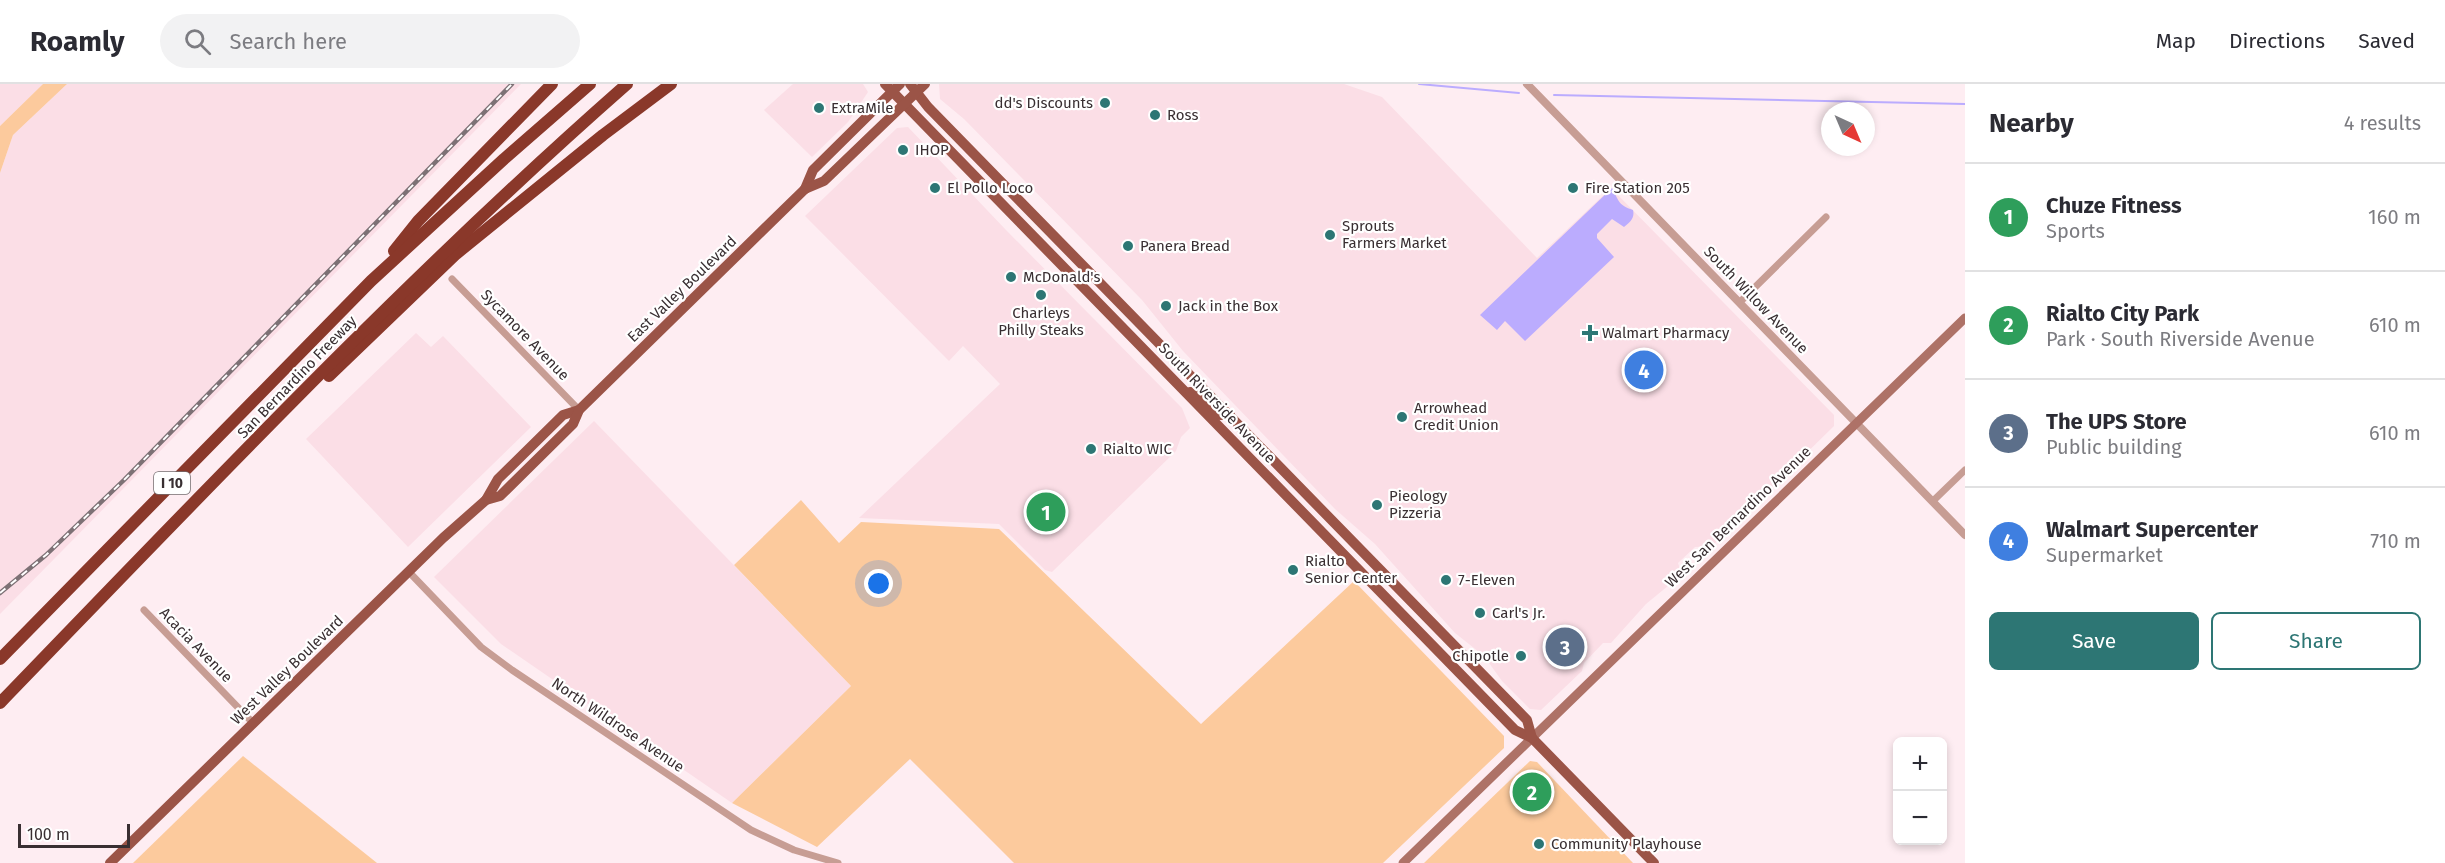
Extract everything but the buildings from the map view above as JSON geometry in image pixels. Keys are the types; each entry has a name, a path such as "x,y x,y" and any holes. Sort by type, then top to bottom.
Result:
{"highway":[{"path":"371,280 418,221 552,84"},
{"name":"San Bernardino Freeway","path":"0,658 371,280 590,84"},
{"name":"San Bernardino Freeway","path":"0,703 283,411 468,227 627,84"},
{"path":"283,411 363,346 456,254 603,135 671,84"}],"main road":[{"path":"910,95 925,84"},
{"name":"South Riverside Avenue","path":"894,86 910,95 1230,416 1527,720 1532,738"},
{"name":"East Valley Boulevard","path":"805,189 813,170 894,86"},
{"name":"South Riverside Avenue","path":"910,95 1184,391 1515,730 1532,738 1654,863"},
{"name":"East Valley Boulevard","path":"579,410 805,189 824,181 910,95"},
{"name":"West San Bernardino Avenue","path":"1403,863 1965,318"},
{"path":"1184,391 1195,393 1220,416 1230,416"},
{"name":"West Valley Boulevard","path":"110,863 409,572 486,501 498,478 562,415 579,410"}],"street":[{"name":"South Willow Avenue","path":"1527,84 1965,535"},
{"path":"1740,302 1826,217"},
{"name":"Sycamore Avenue","path":"452,279 579,410"},
{"path":"1933,501 1965,470"},
{"name":"North Wildrose Avenue","path":"409,572 481,647 515,673 751,830 794,850 838,863"},
{"name":"Acacia Avenue","path":"144,610 254,724"}],"shaded area":[{"path":"0,84 43,84 0,126"},
{"path":"43,84 67,84 13,135 0,173 0,126"},
{"path":"67,84 521,84 0,614 0,173 13,135"},
{"path":"793,84 863,84 868,92 848,122 812,157 764,110"},
{"path":"939,84 1344,84 1382,97 1537,258 1611,188 1834,415 1834,426 1712,546 1695,547 1678,563 1681,572 1674,581 1646,604 1611,643 1603,643 1584,663 1582,671 1541,710 1530,709 1502,681 1484,656 1455,633 1375,544 1335,509 1183,351 1142,300 964,119 940,99"},
{"path":"908,127 1182,408 1190,428 1181,437 1176,451 1052,572 1045,570 999,524 859,518 1000,384 963,346 949,361 805,216 897,128"},
{"path":"1612,188 1620,202 1633,210 1632,220 1624,227 1612,219 1597,234 1597,238 1614,257 1525,341 1505,321 1497,330 1480,315"},
{"path":"416,333 431,347 443,336 531,427 408,547 306,439"},
{"path":"594,421 851,686 732,803 501,644 434,577"},
{"path":"801,500 839,543 861,522 999,529 1201,724 1354,581 1504,736 1504,748 1383,863 1014,863 910,759 817,847 732,803 851,686 734,565"},
{"path":"243,756 377,863 133,863"},
{"path":"1530,761 1537,762 1633,863 1424,863"}],"waterway":[{"path":"1419,84 1519,93"},
{"path":"1554,95 1965,104"}],"railway":[{"path":"0,593 46,555 124,480 512,84"}],"place":[{"name":"dd's Discounts","path":"1105,103"},
{"name":"ExtraMile","path":"819,108"},
{"name":"Ross","path":"1155,115"},
{"name":"IHOP","path":"903,150"},
{"name":"El Pollo Loco","path":"935,188"},
{"name":"Fire Station 205","path":"1573,188"},
{"name":"Sprouts Farmers Market","path":"1330,235"},
{"name":"Panera Bread","path":"1128,246"},
{"name":"McDonald's","path":"1011,277"},
{"name":"Charleys Philly Steaks","path":"1041,295"},
{"name":"Jack in the Box","path":"1166,306"},
{"name":"Walmart Pharmacy","path":"1590,333"},
{"name":"Walmart Supercenter","path":"1644,370"},
{"name":"Arrowhead Credit Union","path":"1402,417"},
{"name":"Rialto WIC","path":"1091,449"},
{"name":"Pieology Pizzeria","path":"1377,505"},
{"name":"Chuze Fitness","path":"1046,512"},
{"name":"Rialto Senior Center","path":"1293,570"},
{"name":"7-Eleven","path":"1446,580"},
{"name":"Carl's Jr.","path":"1480,613"},
{"name":"The UPS Store","path":"1565,647"},
{"name":"Chipotle","path":"1521,656"},
{"name":"Rialto City Park","path":"1532,792"},
{"name":"Community Playhouse","path":"1539,844"}]}
